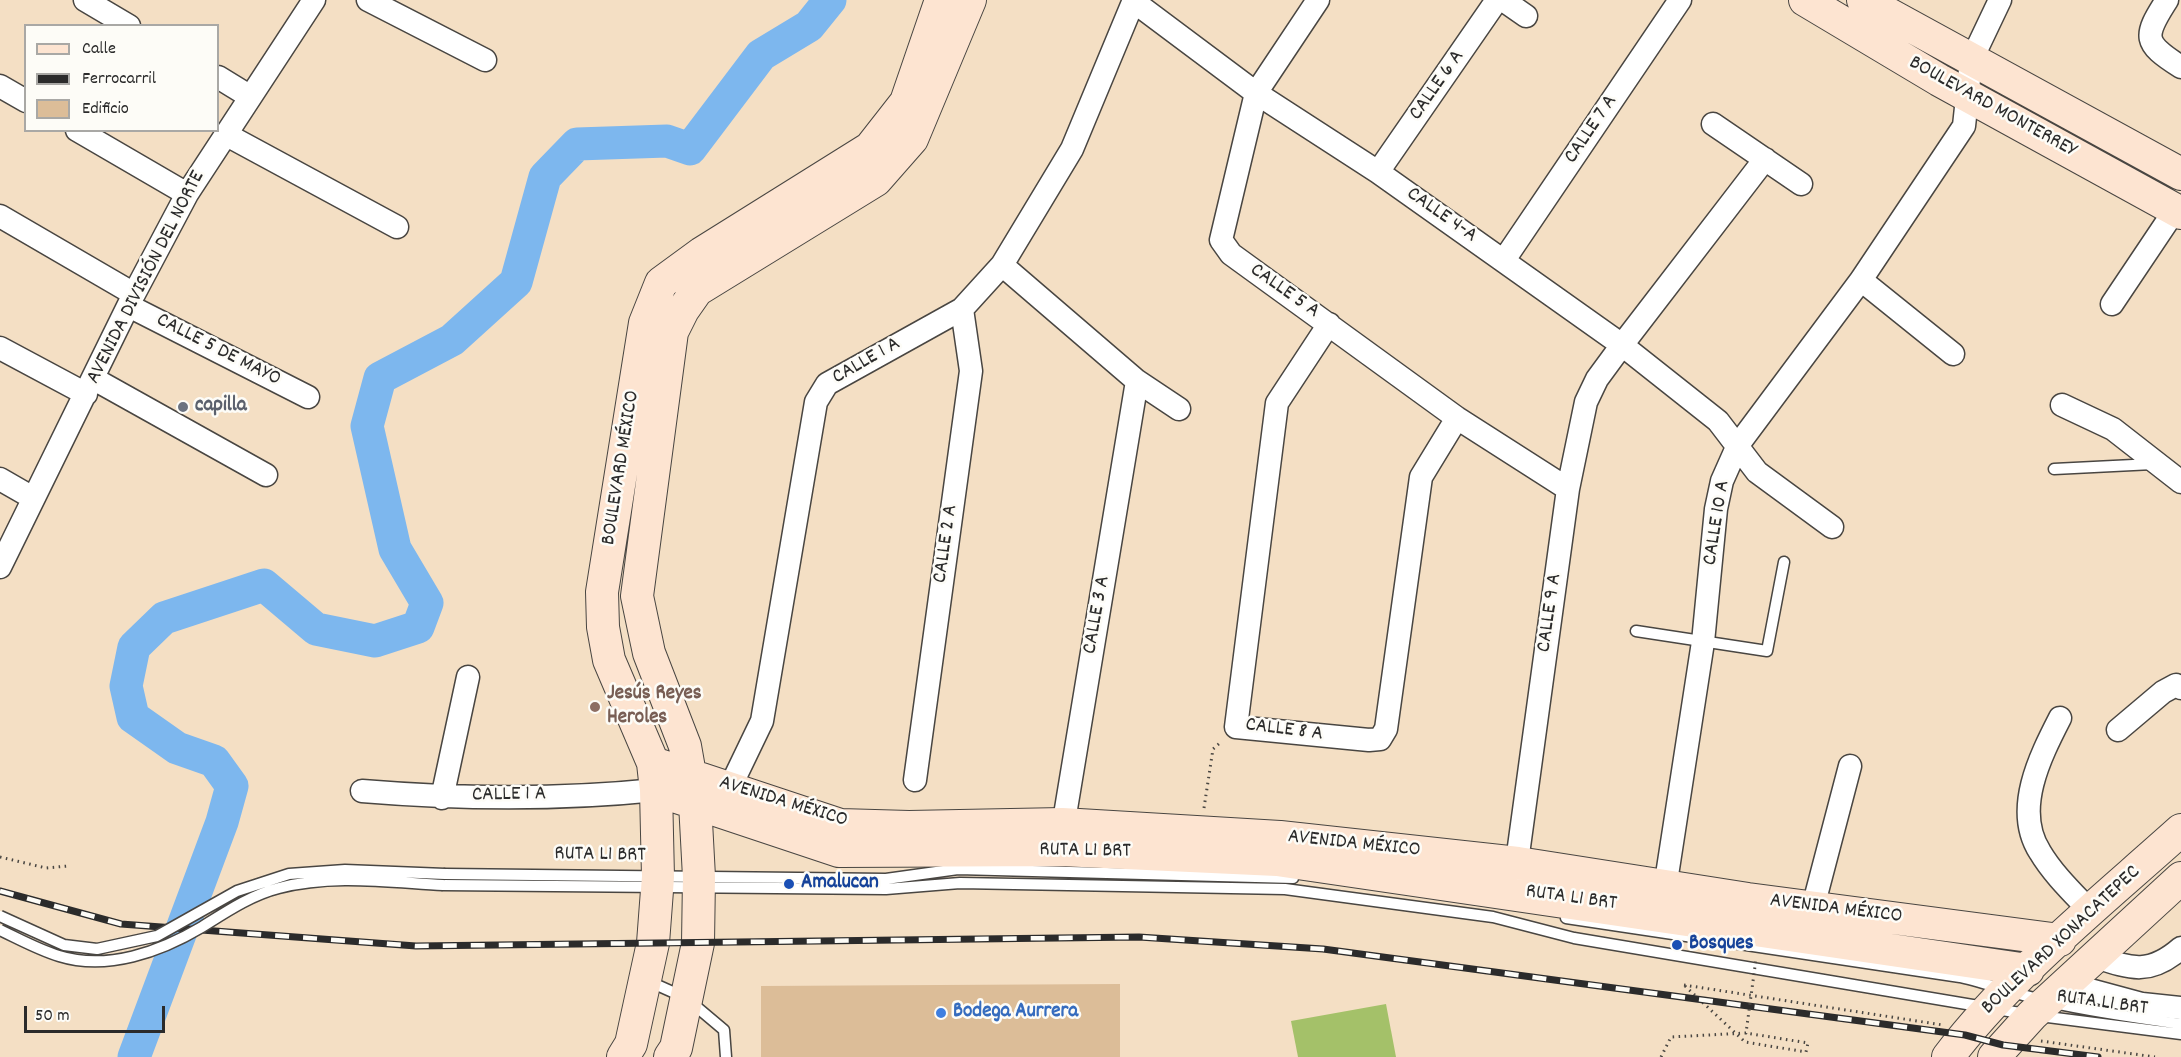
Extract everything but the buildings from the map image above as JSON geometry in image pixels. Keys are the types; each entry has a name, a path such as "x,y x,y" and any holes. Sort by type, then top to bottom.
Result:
{"street":[{"path":"85,0 126,24"},
{"name":"AVENIDA DIVISIÓN DEL NORTE","path":"0,567 131,300 187,194 249,96 314,0"},
{"path":"368,0 485,60"},
{"name":"BOULEVARD MÉXICO","path":"622,1057 631,1044 653,943 658,882 655,776 609,660 603,627 602,592 645,323 651,303 661,282 702,253 870,148 906,102 941,0"},
{"name":"BOULEVARD MÉXICO","path":"670,1057 676,1048 698,943 699,882 709,793 685,746 649,653 637,596 672,332 683,310 697,290 876,180 912,139 970,0"},
{"name":"CALLE 1 A","path":"709,793 751,748 762,721 816,402 827,384 962,309 1002,266 1072,149 1133,0"},
{"name":"CALLE 4-A","path":"1133,0 1256,93 1378,172 1622,345 1718,421 1757,472 1832,527"},
{"name":"CALLE 5 A","path":"1318,0 1256,93 1221,240 1231,254 1457,418 1568,489"},
{"name":"CALLE 6 A","path":"1378,172 1497,0"},
{"path":"1503,0 1526,16"},
{"name":"CALLE 7 A","path":"1504,260 1680,0"},
{"name":"BOULEVARD MONTERREY","path":"1805,0 1966,95 2178,211"},
{"name":"BOULEVARD MONTERREY","path":"1863,0 2181,174"},
{"name":"CALLE 10 A","path":"1663,900 1703,642 1716,509 1722,481 1738,445 1860,280 1964,126 1971,61 2000,0"},
{"path":"2167,0 2150,25 2149,39 2159,53 2181,67"},
{"path":"219,78 249,96"},
{"path":"0,86 24,100"},
{"path":"1713,124 1801,184"},
{"path":"80,132 187,194"},
{"path":"225,134 397,226"},
{"name":"CALLE 9 A","path":"1516,889 1568,489 1586,402 1597,379 1622,345 1765,159"},
{"path":"2112,304 2178,211"},
{"name":"CALLE 5 DE MAYO","path":"0,216 131,300 308,397"},
{"path":"1002,266 1137,381 1179,409"},
{"path":"1860,280 1953,354"},
{"name":"CALLE 2 A","path":"915,780 971,371 962,309"},
{"name":"CALLE 8 A","path":"1329,324 1277,403 1236,727 1369,740 1380,739 1386,729 1421,477 1457,418"},
{"path":"0,348 90,387 266,475"},
{"name":"CALLE 3 A","path":"1061,837 1137,381"},
{"path":"2062,405 2113,429 2181,482"},
{"path":"0,479 33,498"},
{"path":"442,798 468,677"},
{"path":"2118,730 2163,692 2176,686 2181,688"},
{"path":"2060,718 2038,761 2028,814 2031,833 2039,851 2052,869 2091,912"},
{"path":"1813,907 1850,766"},
{"name":"AVENIDA MÉXICO","path":"655,776 709,793 840,825 1061,837 1516,889 1663,900 1813,907 2060,940"},
{"name":"CALLE 1 A","path":"362,791 442,798 615,794 655,776"},
{"name":"BOULEVARD XONACATEPEC","path":"1948,1057 1970,1029 2010,988 2181,830"},
{"name":"AVENIDA MÉXICO","path":"1061,837 1200,832 1280,837 1516,889"},
{"name":"BOULEVARD XONACATEPEC","path":"2031,1019 2096,957 2178,886"},
{"name":"AVENIDA MÉXICO","path":"1663,900 2010,988"},
{"path":"2096,957 2133,969 2165,962 2181,948"},
{"path":"2031,1019 2142,1004 2181,1008"}],"lane":[{"path":"2054,469 2159,464"},
{"path":"1636,631 1767,651 1784,562"},
{"name":"RUTA L1 BRT","path":"0,916 64,945 97,949 157,936 256,882 307,871 699,882 886,879 958,869 1285,876 1308,880"},
{"name":"RUTA L1 BRT","path":"0,930 56,956 94,962 146,952 188,935 261,893 310,881 610,881"},
{"name":"RUTA L1 BRT","path":"699,882 886,889 960,883 1285,889 1494,917 1574,939 2010,988 2031,1019"},
{"name":"RUTA L1 BRT","path":"1320,882 1516,889"},
{"name":"RUTA L1 BRT","path":"1554,916 1960,977 2010,988 2031,1019"},
{"path":"645,980 686,998 724,1030 726,1057"},
{"name":"RUTA L1 BRT","path":"2031,1019 2117,1016 2181,1023"},
{"name":"RUTA L1 BRT","path":"2031,1019 2181,1034"}],"path":[{"path":"1200,832 1213,749 1236,727"},
{"path":"0,857 46,868 68,866"},
{"path":"1749,1033 1756,959"},
{"path":"1661,1057 1671,1037 1749,1033 1808,1043 1806,1052 1745,1042 1684,985 1970,1029"},
{"path":"2031,1019 2155,1057"}],"green space":[{"path":"1386,1004 1396,1057 1298,1057 1291,1021"}],"waterway":[{"path":"134,1057 222,822 232,786 214,761 177,748 133,717 126,686 134,647 164,618 264,585 316,629 375,641 418,627 427,603 395,549 367,426 380,378 452,340 516,282 545,177 577,144 667,141 690,149 761,55 809,26 830,0"}],"railway":[{"path":"0,891 121,924 416,946 1139,937 1323,949 1965,1035 2003,1045 2098,1057"}],"place":[{"name":"capilla","path":"183,407"},
{"name":"Jesús Reyes Heroles","path":"595,707"},
{"name":"Amalucan","path":"789,884"},
{"name":"Bosques","path":"1677,945"},
{"name":"Bodega Aurrera","path":"941,1013"}]}
